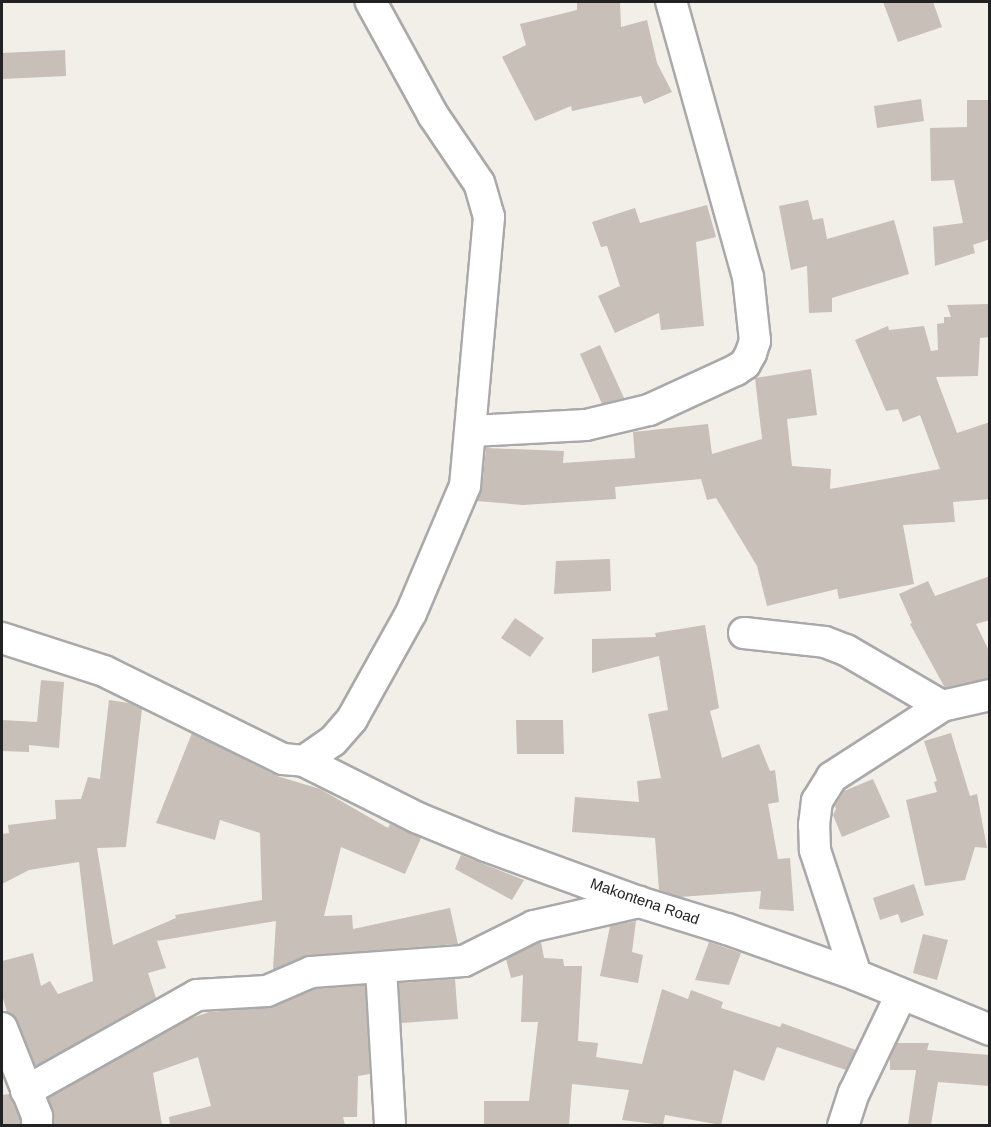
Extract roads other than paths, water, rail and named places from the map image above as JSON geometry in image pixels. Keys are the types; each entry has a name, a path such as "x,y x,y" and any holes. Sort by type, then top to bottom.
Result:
{"street":[{"path":"304,761 333,741 352,719 411,613 465,486 472,431 489,217 479,183 433,115 371,2"},
{"path":"472,431 586,425 649,410 736,370 746,364 751,354 755,340 748,277 670,2"},
{"path":"744,633 825,642 846,650 942,706"},
{"name":"Makontena Road","path":"2,638 104,671 283,759 304,761 418,818 486,846 639,902 727,929 856,975 990,1030"},
{"path":"856,975 815,850 814,825 817,801 832,777 942,706 990,695"},
{"path":"26,1091 197,995 267,991 311,972 464,961 534,926 639,902"},
{"path":"381,968 390,1125"},
{"path":"843,1125 854,1093 901,994"},
{"path":"2,1028 37,1116 37,1125"}]}
